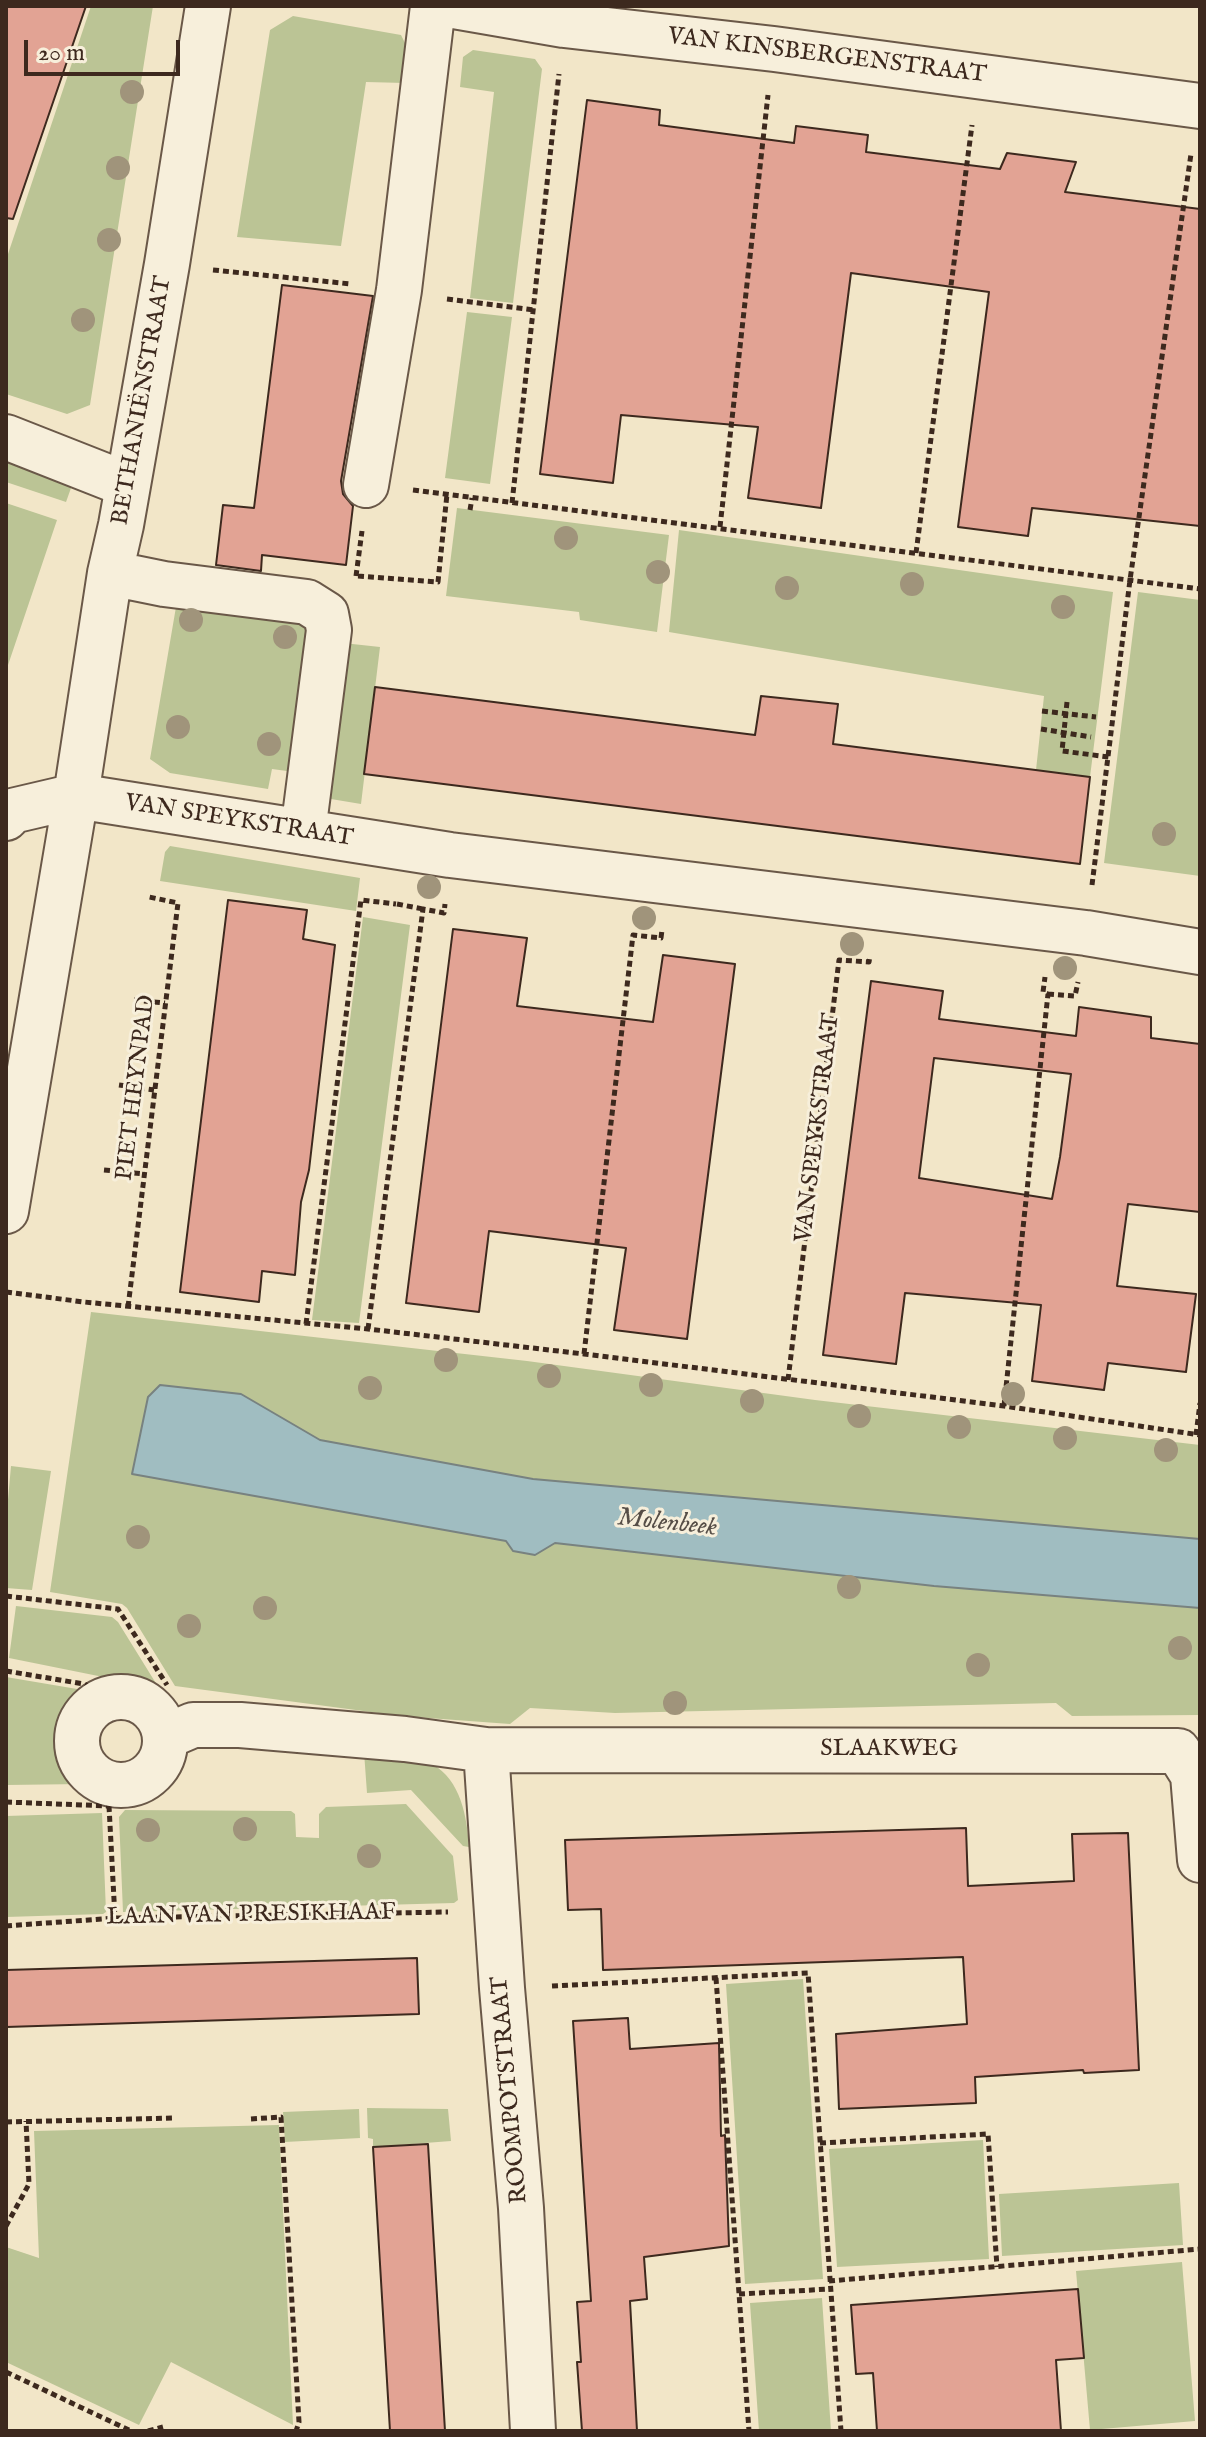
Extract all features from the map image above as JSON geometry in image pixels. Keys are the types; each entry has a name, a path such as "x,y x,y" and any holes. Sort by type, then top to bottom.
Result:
{"street":[{"name":"BETHANIËNSTRAAT","path":"6,1211 110,573 167,264 208,6"},
{"path":"366,485 399,290 433,6"},
{"name":"VAN KINSBERGENSTRAAT","path":"454,6 564,25 774,49 1199,105"},
{"path":"6,437 128,485"},
{"path":"110,573 164,584 307,602 326,614 329,630 303,832"},
{"path":"6,818 12,811 76,796"},
{"name":"VAN SPEYKSTRAAT","path":"76,796 450,855 1070,931 1200,952"},
{"path":"179,1731 150,1775 123,1785 109,1795 79,1755 79,1726 98,1703 112,1697 141,1701 153,1710 161,1723 179,1731 240,1725 405,1739 486,1750"},
{"name":"SLAAKWEG","path":"486,1750 1178,1751 1193,1775 1200,1860"},
{"name":"ROOMPOTSTRAAT","path":"486,1750 521,2208 533,2431"}],"path":[{"path":"512,503 564,25"},
{"path":"720,527 774,49"},
{"path":"916,553 978,76"},
{"path":"1004,1406 1048,994 1043,992 1070,931 1109,757 1130,580 1199,105"},
{"path":"357,576 366,485 1200,589"},
{"path":"326,614 342,586 357,576 438,582 447,494"},
{"path":"470,510 472,498"},
{"path":"438,579 448,581"},
{"path":"1067,702 1062,751 1109,757"},
{"path":"1042,711 1096,717"},
{"path":"1041,729 1091,737"},
{"path":"368,1329 423,909 444,913 450,855"},
{"path":"584,1354 633,935 661,938 670,882"},
{"name":"PIET HEYNPAD","path":"128,1307 178,903 149,897"},
{"path":"306,1324 361,900 396,904"},
{"name":"VAN SPEYKSTRAAT","path":"788,1380 839,960 869,962 874,907"},
{"path":"134,1000 165,1003"},
{"path":"119,1085 154,1090"},
{"path":"104,1170 144,1174"},
{"path":"6,1292 584,1354 1004,1406 1198,1435 1200,1403"},
{"path":"6,1596 118,1609 179,1731"},
{"path":"6,1671 84,1684 112,1697"},
{"path":"6,1802 109,1795 115,1918"},
{"name":"LAAN VAN PRESIKHAAF","path":"6,1926 115,1918 497,1911"},
{"path":"502,1988 808,1973 841,2431"},
{"path":"716,1978 749,2431"},
{"path":"251,2119 281,2117 299,2422 296,2431"},
{"path":"6,2122 174,2118"},
{"path":"6,2226 29,2184 26,2121"},
{"path":"820,2143 988,2134 997,2267"},
{"path":"829,2281 1200,2249"},
{"path":"739,2294 830,2289"},
{"path":"6,2372 131,2431"},
{"path":"148,2431 163,2427"}],"green space":[{"path":"91,6 153,6 90,405 67,414 6,394 6,260"},
{"path":"293,16 401,35 407,47 405,83 366,82 341,246 237,237 270,30"},
{"path":"473,50 535,59 542,69 513,303 470,298 494,92 460,87 463,57"},
{"path":"467,312 512,317 490,484 445,478"},
{"path":"6,451 76,474 66,502 6,482"},
{"path":"6,503 57,520 6,671"},
{"path":"457,508 669,535 657,632 580,620 579,612 446,596"},
{"path":"679,530 1113,592 1090,777 1036,770 1044,696 669,632"},
{"path":"1138,592 1200,600 1200,876 1104,863"},
{"path":"176,607 309,624 296,766 287,771 272,769 268,789 170,773 150,759"},
{"path":"334,642 380,647 361,804 319,797"},
{"path":"170,846 360,878 356,911 160,881 165,852"},
{"path":"363,917 410,925 359,1323 312,1320"},
{"path":"91,1312 527,1361 815,1400 1200,1445 1200,1539 533,1479 320,1440 241,1394 133,1474 506,1541 513,1551 535,1555 555,1543 934,1586 1200,1608 1200,1715 1072,1716 1056,1703 615,1713 530,1708 510,1724 401,1716 175,1686 122,1604 50,1592"},
{"path":"11,1466 51,1471 32,1590 6,1588 6,1522"},
{"path":"16,1606 112,1617 157,1685 138,1684 9,1658"},
{"path":"6,1677 83,1690 66,1711 61,1738 65,1758 83,1784 6,1785"},
{"path":"364,1752 419,1759 442,1771 461,1800 469,1847 463,1846 411,1790 367,1793"},
{"path":"406,1804 453,1856 458,1900 454,1903 123,1912 119,1817 125,1810 291,1811 295,1814 296,1837 319,1838 319,1814 326,1807"},
{"path":"102,1813 106,1912 6,1917 6,1816"},
{"path":"803,1979 823,2279 745,2284 726,1984"},
{"path":"367,2108 448,2109 451,2141 373,2147 373,2139 368,2138"},
{"path":"359,2109 360,2138 285,2142 283,2112"},
{"path":"279,2125 293,2425 171,2362 139,2425 6,2362 6,2247 39,2258 34,2131"},
{"path":"983,2140 989,2259 837,2267 829,2149"},
{"path":"1179,2183 1183,2245 1002,2256 999,2194"},
{"path":"1182,2262 1195,2421 1090,2430 1076,2271"},
{"path":"822,2298 831,2431 759,2431 750,2303"}],"water":[{"name":"Molenbeek","path":"160,1385 241,1394 320,1440 533,1479 1200,1539 1200,1608 934,1586 555,1543 535,1555 513,1551 506,1541 132,1474 148,1397"}],"building":[{"path":"6,6 86,6 13,219 6,218"},
{"path":"587,100 660,110 659,125 794,143 796,126 868,135 866,152 1000,169 1007,153 1076,162 1065,192 1200,209 1200,526 1032,508 1028,536 958,527 989,292 851,273 821,508 748,498 758,427 621,415 613,483 540,474"},
{"path":"282,285 373,296 341,481 343,494 353,506 346,565 262,555 261,571 216,565 223,505 254,508"},
{"path":"375,687 755,735 761,696 838,704 833,744 1090,777 1080,864 364,774"},
{"path":"228,900 307,910 303,939 335,945 309,1170 301,1202 295,1275 262,1271 259,1302 180,1292"},
{"path":"453,929 527,938 517,1006 653,1022 663,955 735,964 687,1339 614,1330 626,1248 489,1231 479,1312 406,1303"},
{"path":"871,981 943,991 939,1019 1076,1036 1079,1007 1151,1017 1151,1038 1200,1044 1200,1212 1128,1204 1117,1286 1196,1294 1186,1372 1108,1363 1104,1390 1032,1381 1041,1305 905,1293 896,1364 823,1355","holes":["934,1058 1071,1074 1052,1199 919,1178"]},
{"path":"966,1828 968,1886 1074,1881 1072,1834 1128,1833 1139,2070 975,2077 976,2103 839,2109 836,2034 967,2024 963,1957 603,1970 601,1909 568,1910 565,1840"},
{"path":"417,1958 419,2014 6,2027 6,1970"},
{"path":"628,2018 630,2049 719,2043 721,2136 725,2135 729,2246 644,2257 647,2299 630,2301 637,2431 582,2431 577,2302 591,2301 573,2021"},
{"path":"428,2144 445,2431 390,2431 373,2147"},
{"path":"1078,2289 1084,2358 1056,2360 1061,2431 877,2431 873,2373 856,2374 851,2305"}]}
